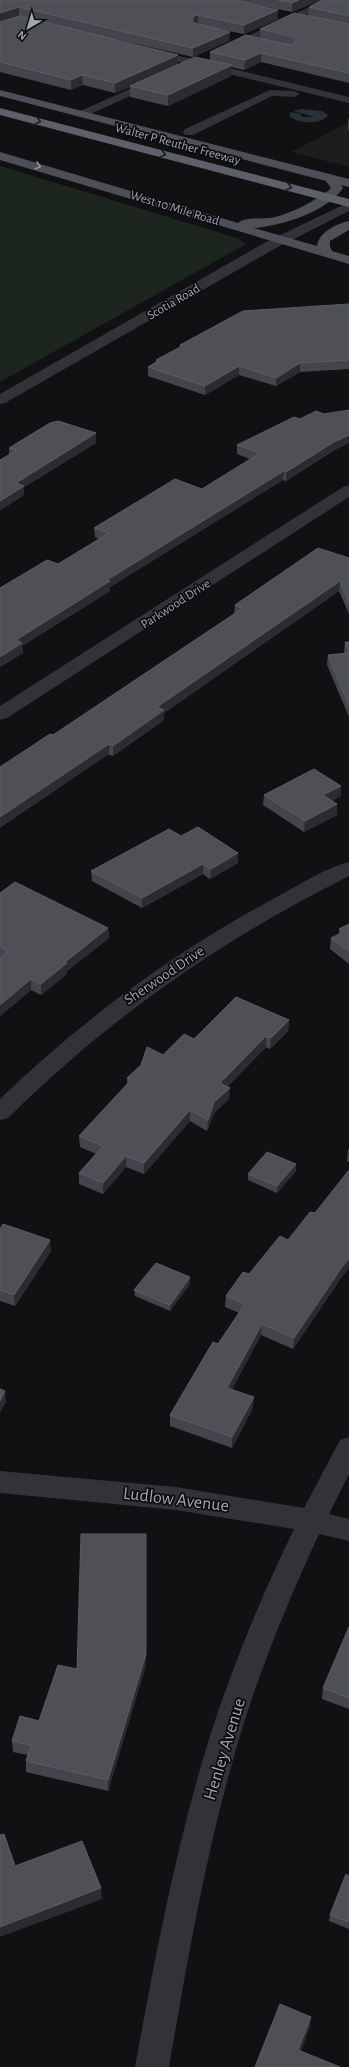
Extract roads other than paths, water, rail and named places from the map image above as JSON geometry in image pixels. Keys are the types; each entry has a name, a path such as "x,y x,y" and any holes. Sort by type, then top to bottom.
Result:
{"highway":[{"name":"Walter P Reuther Freeway","path":"0,111 349,203"}],"main road":[{"path":"0,93 349,183"},
{"name":"West 10 Mile Road","path":"0,156 228,223 288,237 325,248 349,260"},
{"path":"228,223 255,223 283,218 330,196 335,191 336,186 334,182 324,176"},
{"path":"325,248 331,234 349,225"}],"street":[{"path":"181,70 332,0"},
{"path":"275,14 313,23"},
{"path":"227,36 260,43"},
{"path":"139,50 349,100"},
{"path":"82,114 166,76"},
{"path":"188,132 270,93 325,94"},
{"name":"Scotia Road","path":"0,400 288,237 349,206"},
{"name":"Parkwood Drive","path":"0,714 325,508 349,490"},
{"path":"325,508 349,509"},
{"name":"Sherwood Drive","path":"0,1112 50,1063 127,1000 215,940 258,914 349,868"},
{"name":"Henley Avenue","path":"152,2067 170,1963 203,1819 224,1740 248,1671 295,1554 349,1448"},
{"name":"Ludlow Avenue","path":"0,1482 171,1497 244,1507 312,1520 349,1530"}]}
